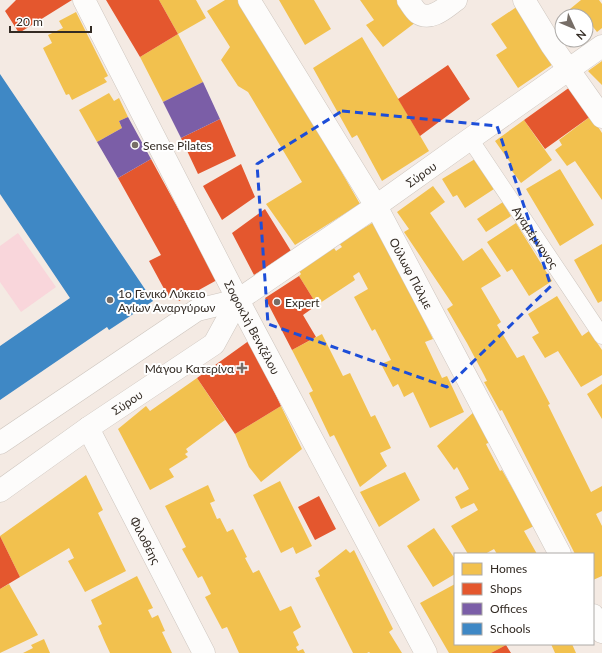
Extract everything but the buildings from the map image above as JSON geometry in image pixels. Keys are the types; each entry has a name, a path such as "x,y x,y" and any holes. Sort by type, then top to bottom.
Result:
{"street":[{"name":"Σοφοκλή Βενιζέλου","path":"84,0 238,300 426,653"},
{"name":"Ούλωφ Πάλμε","path":"249,0 376,206 559,553"},
{"path":"413,7 428,16 441,11 456,0"},
{"path":"524,0 552,46 602,117"},
{"name":"Σύρου","path":"0,444 197,310 238,300 376,206 602,46"},
{"name":"Σύρου","path":"0,492 88,428 214,344 238,300"},
{"name":"Φιλοθέης","path":"88,428 204,653"},
{"path":"594,617 602,632"}],"lane":[{"name":"Αγαμέμνονος","path":"470,139 602,336"}],"highlighted area":[{"path":"342,111 497,126 551,286 447,387 268,324 257,164"}],"shaded area":[{"path":"18,233 56,287 21,312 0,282 0,246"}],"place":[{"name":"Sense Pilates","path":"135,145"},
{"name":"1ο Γενικό Λύκειο Αγίων Αναργύρων","path":"110,300"},
{"name":"Expert","path":"277,302"},
{"name":"Μάγου Κατερίνα","path":"242,368"}]}
